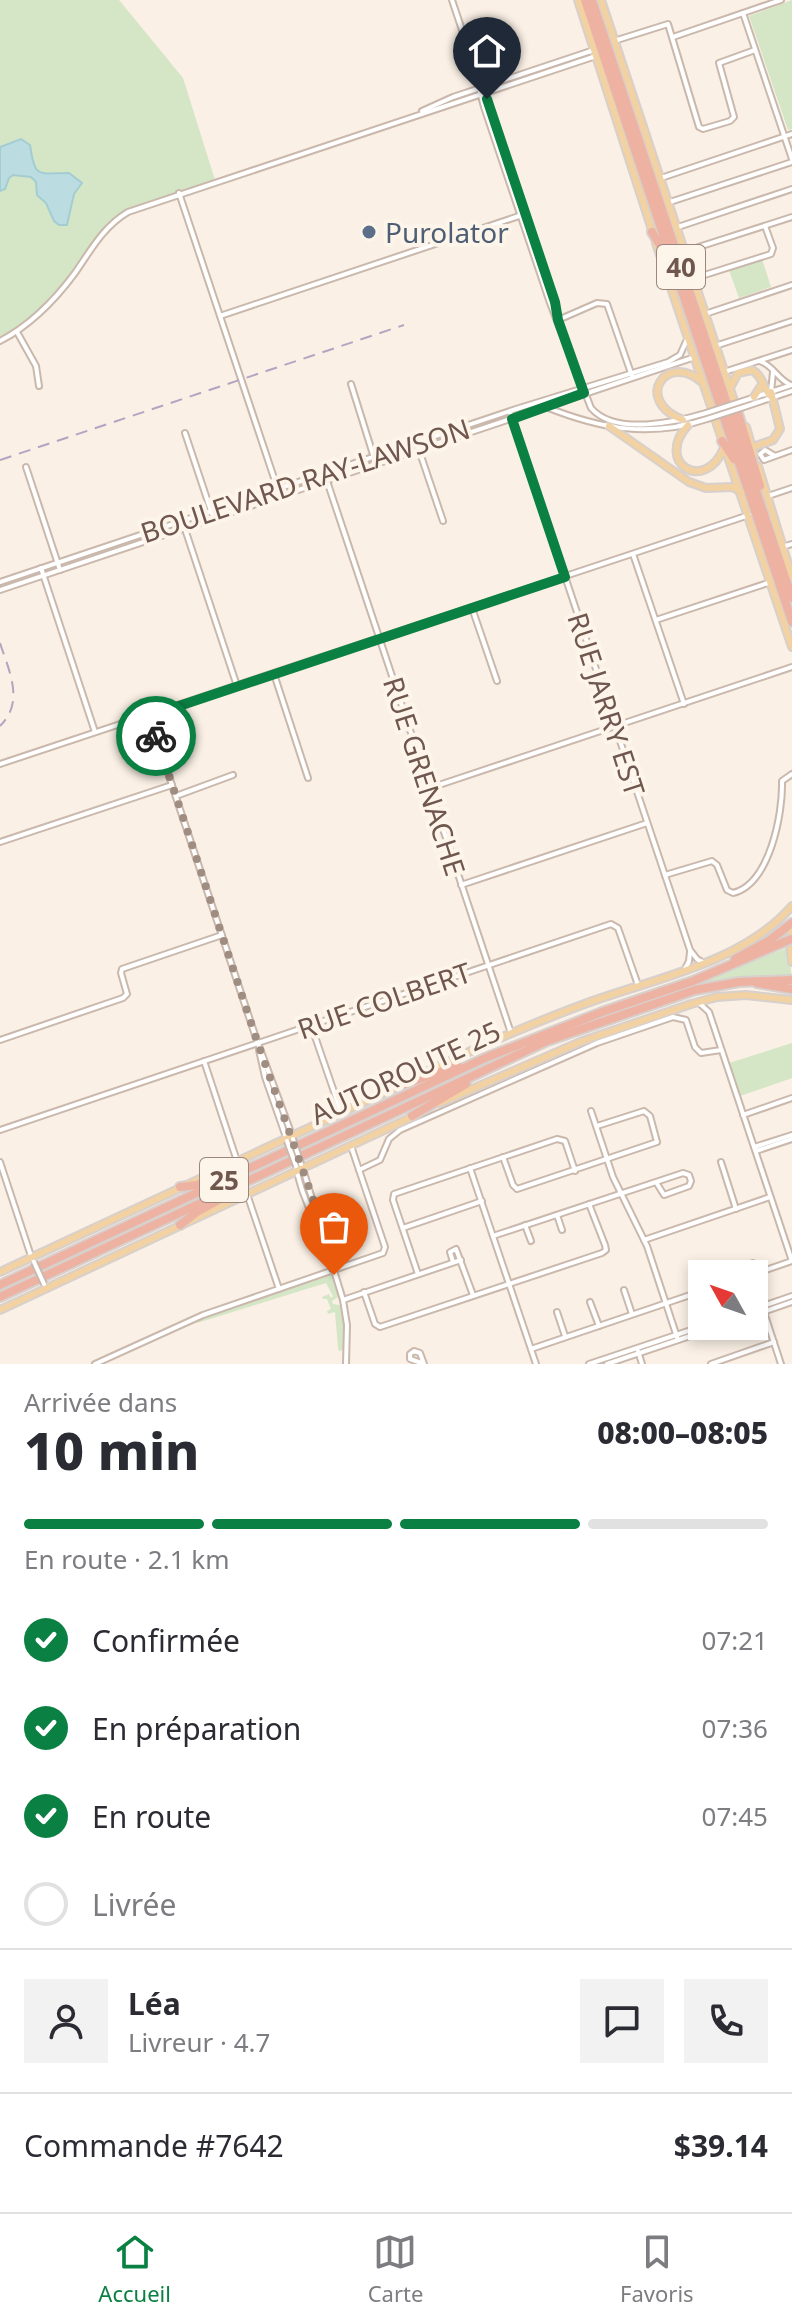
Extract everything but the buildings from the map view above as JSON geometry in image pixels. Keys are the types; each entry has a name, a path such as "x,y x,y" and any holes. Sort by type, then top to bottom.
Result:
{"highway":[{"name":"40","path":"585,0 792,622"},
{"name":"40","path":"592,0 792,598"},
{"path":"652,232 680,287"},
{"path":"741,405 772,537"},
{"path":"723,445 744,478"},
{"name":"AUTOROUTE 25","path":"0,1285 485,1058 591,1016 686,984 784,942 792,923"},
{"name":"AUTOROUTE 25","path":"0,1297 500,1061 598,1022 706,987 749,982 789,984"},
{"path":"396,1087 485,1058"},
{"path":"412,1116 500,1061"},
{"path":"180,1187 197,1185 266,1154 329,1131"},
{"path":"180,1225 211,1203 317,1149"}],"main road":[{"path":"578,0 652,232 792,647"},
{"path":"601,0 715,346 730,388 741,405 792,577"},
{"path":"730,388 736,375 745,369 757,372 770,394 781,424 779,432 773,440 753,447"},
{"path":"703,383 694,375 680,371 669,374 660,383 657,396 660,406 685,422 675,448 678,459 686,468 698,472 710,469 719,461 723,445"},
{"path":"754,397 763,383"},
{"path":"609,426 689,482 706,488 733,487 741,492"},
{"path":"0,1272 32,1260 180,1187 511,1033 704,963 749,942 792,906"},
{"path":"792,923 792,962"},
{"path":"0,1310 299,1167 576,1044 715,998 751,995 792,1000"}],"street":[{"path":"452,0 555,302 558,320 592,410 610,419 649,424 685,422"},
{"path":"673,37 781,0"},
{"path":"670,202 792,160 743,13"},
{"path":"614,41 666,23 673,37 699,127 703,129 734,117 719,63 755,50"},
{"path":"0,341 17,332 62,289 95,241 116,220 133,209 595,53"},
{"path":"661,178 792,134"},
{"path":"678,227 792,189"},
{"path":"179,193 280,496"},
{"path":"220,316 523,215"},
{"path":"686,251 792,217"},
{"path":"695,278 771,254 773,248 765,226"},
{"path":"705,314 792,285"},
{"path":"558,320 597,303 607,304 632,376"},
{"path":"715,346 792,321"},
{"path":"17,332 36,366 39,386"},
{"name":"BOULEVARD RAY-LAWSON","path":"632,376 676,358 688,336"},
{"path":"724,372 792,350"},
{"name":"BOULEVARD RAY-LAWSON","path":"0,582 510,412 696,357"},
{"path":"759,361 769,365 780,380 792,385"},
{"path":"770,394 773,372"},
{"path":"351,384 376,464"},
{"path":"546,407 609,426 650,431 741,405 792,385"},
{"name":"BOULEVARD RAY-LAWSON","path":"0,590 512,419 583,391"},
{"path":"741,405 754,397 792,391"},
{"name":"RUE JARRY EST","path":"510,412 690,950 704,963"},
{"path":"459,429 461,436"},
{"path":"185,433 214,519"},
{"path":"417,443 443,521"},
{"path":"775,456 792,450"},
{"path":"26,467 60,570"},
{"name":"RUE GRENACHE","path":"324,474 511,1033"},
{"path":"767,496 792,488"},
{"path":"0,764 749,515"},
{"path":"182,521 237,686"},
{"path":"782,547 792,544"},
{"path":"633,554 684,704"},
{"path":"41,568 95,732"},
{"path":"656,620 771,582"},
{"path":"472,608 497,681"},
{"path":"429,788 792,667"},
{"path":"274,674 308,778"},
{"path":"149,716 299,1167 302,1190 343,1300 347,1325 346,1364"},
{"path":"665,875 712,861 718,866 727,890 733,893 741,891 757,873 772,848 781,818 782,781 792,774"},
{"path":"176,796 233,775"},
{"path":"0,842 172,785"},
{"path":"461,885 647,823"},
{"name":"RUE COLBERT","path":"0,1130 613,924 618,928 638,985"},
{"path":"0,1040 123,998 127,994 122,969 222,935"},
{"path":"685,969 690,950"},
{"path":"709,1012 715,998"},
{"path":"697,1002 709,1012 792,1261 768,1269"},
{"path":"359,1170 379,1162 389,1139 400,1130 597,1043 673,1017 681,1016 686,1020 702,1054 721,1050"},
{"path":"311,1025 341,1112"},
{"path":"204,1061 237,1161"},
{"path":"743,1115 792,1098"},
{"path":"591,1111 621,1194 644,1240 677,1337"},
{"path":"503,1157 517,1189 653,1145 657,1138 650,1116 644,1111 597,1126"},
{"path":"755,1149 792,1137"},
{"path":"418,1274 393,1195 560,1138 566,1144 575,1171"},
{"path":"95,1364 187,1321 383,1253 385,1247 351,1145"},
{"path":"0,1162 32,1260 45,1286"},
{"path":"721,1162 736,1209"},
{"path":"470,1168 536,1364"},
{"path":"493,1236 656,1182 685,1173 691,1181 689,1186 664,1195 656,1182"},
{"path":"247,1194 279,1289"},
{"path":"644,1240 770,1197"},
{"path":"403,1228 482,1201"},
{"path":"364,1292 374,1328 604,1252 605,1245 589,1204"},
{"path":"557,1215 562,1230"},
{"path":"525,1225 531,1241"},
{"path":"453,1262 452,1250 458,1249 473,1295"},
{"path":"343,1300 461,1260"},
{"path":"624,1290 632,1315"},
{"path":"531,1349 688,1296"},
{"path":"768,1307 792,1299"},
{"path":"590,1302 599,1326"},
{"path":"557,1312 565,1337"},
{"path":"768,1326 781,1364"},
{"path":"607,1364 688,1332"},
{"path":"677,1337 688,1334"},
{"path":"711,1364 774,1342"},
{"path":"589,1364 638,1351"},
{"path":"638,1351 642,1364"}],"green space":[{"path":"0,0 119,0 183,78 215,180 133,209 107,228 69,280 30,321 0,341"},
{"path":"792,0 792,129 788,130 749,16"},
{"path":"762,259 771,287 739,298 729,270"},
{"path":"787,948 792,977 741,978 684,987"},
{"path":"792,1043 792,1078 740,1096 729,1063"},
{"path":"333,1271 341,1295 332,1301 344,1306 347,1349 339,1351 338,1348 335,1312 328,1314 327,1311 331,1309 327,1299 322,1297 333,1296 326,1283 197,1323 195,1318"}],"water":[{"path":"21,139 30,145 39,172 69,173 82,183 74,194 67,225 54,221 46,203 37,195 36,182 31,177 13,175 5,189 0,191 0,147"}],"railway":[{"path":"0,460 404,325"},
{"path":"0,643 13,686 12,707 0,726"}],"way so far":[{"path":"156,736 321,1222 334,1275"}],"place":[{"name":"Purolator","path":"369,232"}],"route":[{"path":"156,736 149,716 565,577 512,419 584,393 487,99"}]}
